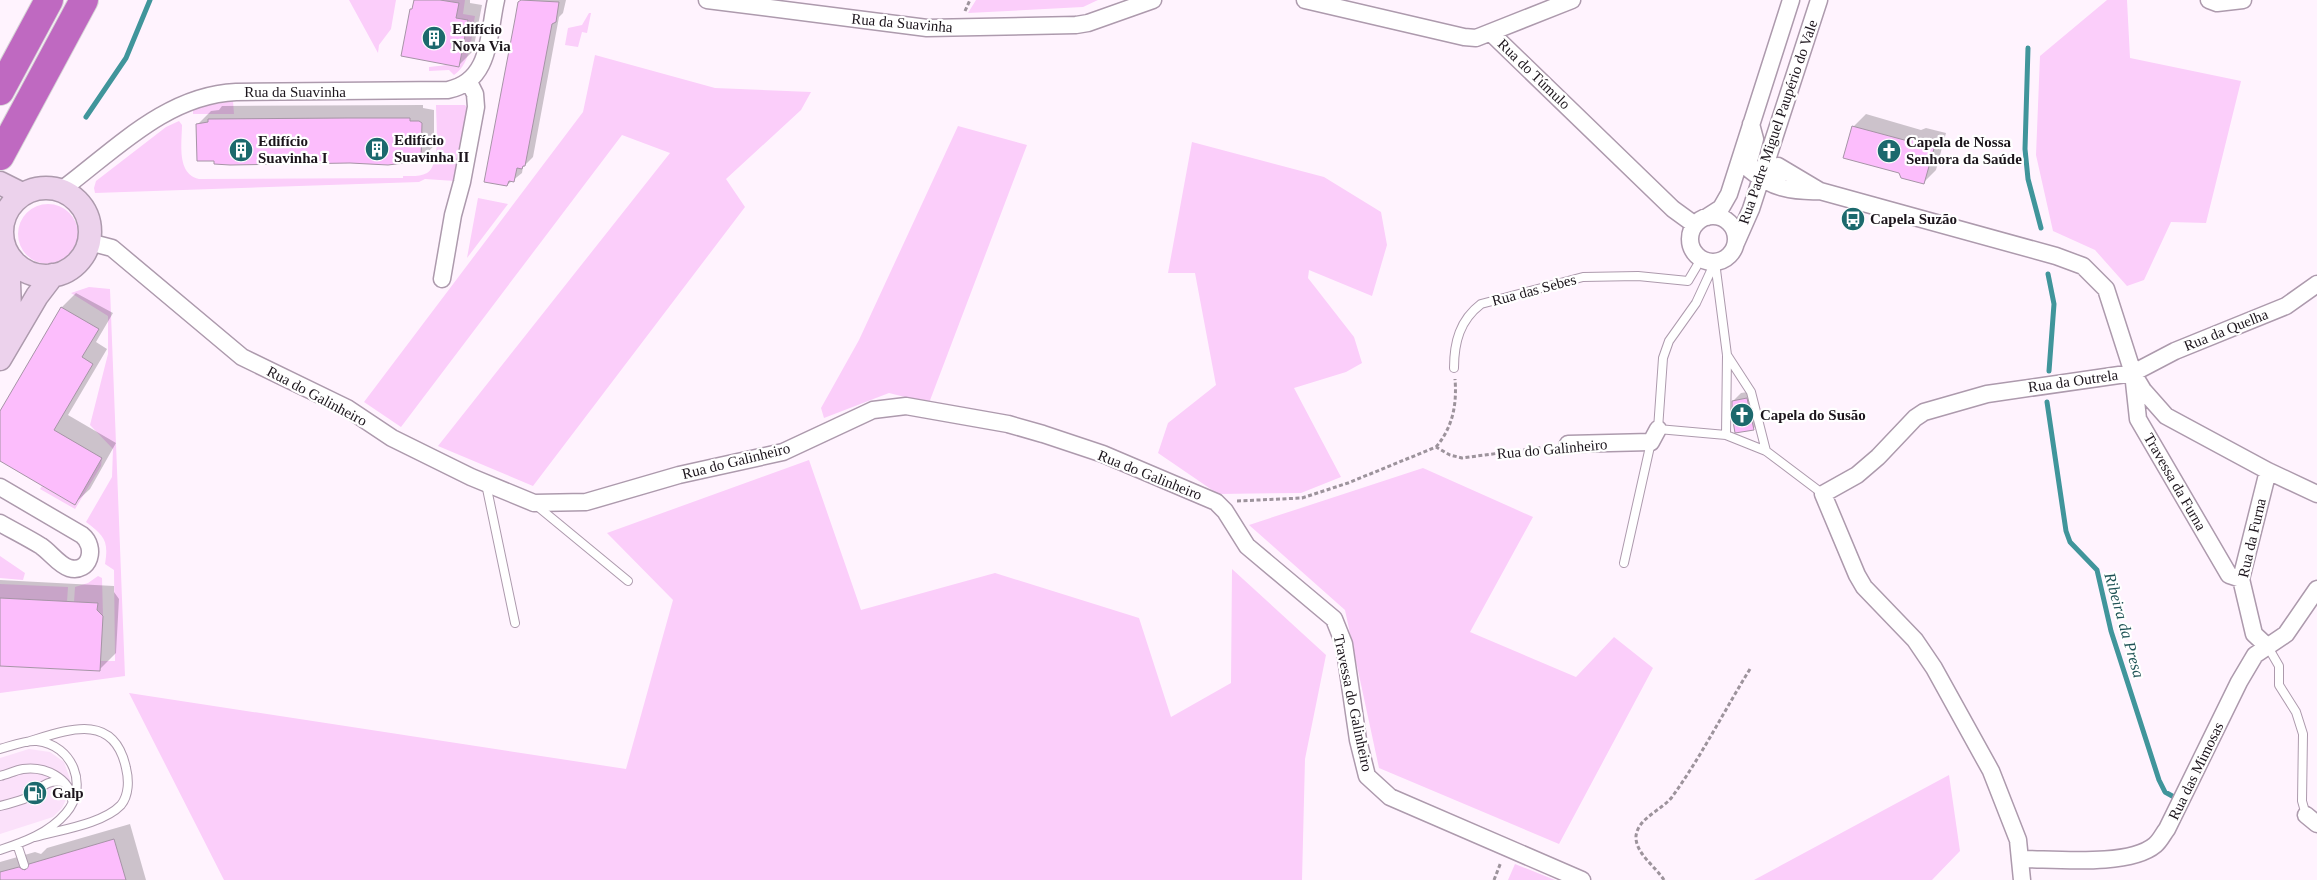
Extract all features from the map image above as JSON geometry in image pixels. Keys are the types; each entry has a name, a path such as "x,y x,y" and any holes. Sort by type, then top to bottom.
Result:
{"highway":[{"path":"0,91 49,0"},
{"path":"0,156 84,0"}],"street":[{"path":"442,280 453,215 462,182 476,107 475,94 469,82 483,62 496,0"},
{"name":"Rua da Suavinha","path":"707,0 928,28 1076,25 1152,0"},
{"path":"1096,19 1115,0"},
{"name":"Rua do Túmulo","path":"1305,0 1464,38 1476,38 1491,33 1673,209 1701,221"},
{"path":"1491,33 1572,0"},
{"name":"Rua Padre Miguel Paupério do Vale","path":"1701,221 1721,208 1729,194 1791,0"},
{"name":"Rua Padre Miguel Paupério do Vale","path":"1708,261 1729,256 1736,243 1754,200 1758,172 1770,151 1819,0"},
{"path":"2209,0 2218,2 2243,0"},
{"name":"Rua da Suavinha","path":"60,191 161,114 188,101 210,94 236,92 448,90 460,88 469,82"},
{"path":"1752,124 1755,139 1749,161 1758,172 1784,189"},
{"path":"1770,151 1776,164 1785,172 1820,192 2056,256 2083,266 2106,289 2132,373"},
{"path":"1721,208 1736,196 1743,177 1758,172 1785,172"},
{"path":"0,183 22,194"},
{"path":"0,336 10,310 8,255 2,239 1,221 9,206 22,194 38,188 56,188 71,196 83,208 89,224 89,242 82,257 69,269 53,275 36,275 20,268 8,255"},
{"path":"1754,200 1772,190 1820,192"},
{"name":"Rua Padre Miguel Paupério do Vale","path":"1701,221 1714,216 1728,222 1736,235 1736,243"},
{"path":"1701,221 1690,240 1691,247 1708,261"},
{"name":"Rua do Galinheiro","path":"89,242 112,248 242,357 347,408 392,438 534,503 586,502 679,475 783,452 873,410 906,406 1008,424 1043,434 1103,454 1216,502"},
{"path":"0,359 37,296 53,275"},
{"name":"Rua da Quelha","path":"2132,373 2175,351 2286,306 2317,284"},
{"name":"Rua da Outrela","path":"1823,494 1857,475 1878,457 1915,418 1924,412 1987,394 2132,373 2143,390 2166,416 2268,471 2317,494"},
{"name":"Travessa da Furna","path":"2132,373 2138,419 2229,574 2240,579"},
{"name":"Rua do Galinheiro","path":"1568,444 1654,436"},
{"name":"Rua da Furna","path":"2268,471 2240,579 2254,634 2268,647"},
{"path":"0,487 82,536 90,544 91,555 89,560 80,567 68,567 38,544 0,523"},
{"path":"1823,494 1857,575 1864,587 1915,640 1934,668 1991,771 2018,840 2022,880"},
{"name":"Travessa do Galinheiro","path":"1216,502 1225,511 1247,546 1334,619 1344,644 1358,740 1367,776 1390,797 1582,880"},
{"name":"Rua das Mimosas","path":"2020,859 2115,859 2136,855 2155,845 2167,829 2255,655 2286,634 2317,589"}],"lane":[{"path":"1708,261 1727,355 1726,435"},
{"path":"1624,562 1654,436 1663,358 1669,341 1696,303 1708,261"},
{"name":"Rua das Sebes","path":"1454,368 1454,346 1463,324 1473,310 1482,304 1582,277 1638,276 1688,281 1708,261"},
{"path":"1727,355 1751,392 1766,451"},
{"path":"1654,436 1726,435 1766,451 1823,494"},
{"path":"485,482 515,623"},
{"path":"534,503 628,581"},
{"name":"Rua da Furna","path":"2268,647 2279,666 2279,685 2296,712 2303,734 2302,801 2312,820"},
{"path":"0,749 72,728 96,729 108,735 116,744 125,760 128,783 122,804 110,814 97,820 35,837 0,850"},
{"path":"27,742 38,741 63,752 72,763 77,790 73,802 59,819 35,837"},
{"path":"0,776 24,769 38,769 53,774 65,782 71,791 73,802"},
{"path":"0,806 25,798 43,784 57,781 65,782"},
{"path":"17,844 24,865"}],"path":[{"path":"1436,447 1444,438 1454,414 1456,396 1454,368"},
{"name":"Rua do Galinheiro","path":"1216,502 1302,498 1348,483 1436,447 1450,455 1462,458 1568,444"},
{"path":"1664,880 1636,846 1636,834 1643,821 1666,804 1682,783 1750,669"}],"shaded area":[{"path":"349,0 396,0 391,29 379,45 378,53"},
{"path":"440,0 465,0 463,14 475,16 468,56 460,70 454,75 449,70 429,71 429,67 447,65 459,67 468,20 456,18 458,3"},
{"path":"976,0 1098,0 1083,7 968,13"},
{"path":"2107,0 2127,0 2130,58 2241,81 2206,223 2171,222 2144,280 2127,286 2095,250 2053,231 2036,155 2040,56"},
{"path":"589,13 591,13 587,33 582,32 578,47 565,45 568,28 582,25"},
{"path":"595,55 715,88 811,92 801,110 726,179 745,207 533,486 438,446 670,153 622,135 401,427 364,402 583,112"},
{"path":"233,101 234,114 193,114 193,108"},
{"path":"436,105 465,105 468,109 455,181 425,179 419,182 95,193 96,181 166,127 179,121 182,125 181,148 184,164 192,176 199,179 403,178 403,176 421,175 427,173 431,168 436,152"},
{"path":"958,126 1027,145 929,403 889,393 824,418 821,408 859,340"},
{"path":"1192,142 1324,177 1381,212 1387,245 1372,296 1309,270 1308,278 1354,337 1362,363 1346,372 1294,388 1341,477 1301,493 1218,494 1158,453 1168,423 1216,385 1195,273 1168,273"},
{"path":"478,198 508,204 467,258"},
{"path":"48,204 65,209 73,217 78,234 73,251 65,259 48,264 31,259 23,251 18,234 23,217 31,209"},
{"path":"89,287 110,289 125,676 0,693 0,666 99,671 100,661 115,661 114,570 105,564 106,549 104,539 86,522 112,477 113,449 90,425 108,354 108,316 71,293"},
{"path":"102,458 101,466 75,509 40,489 42,486 75,505"},
{"path":"809,460 861,610 995,573 1139,618 1171,717 1231,683 1232,569 1326,655 1305,759 1302,880 224,880 129,693 626,769 673,600 607,533"},
{"path":"1423,468 1533,517 1470,632 1576,677 1614,637 1653,668 1559,844 1379,768 1345,610 1249,525"},
{"path":"0,556 25,573 23,580 0,578"},
{"path":"98,576 102,578 103,616 97,610 98,603 74,602 75,587 88,583"},
{"path":"0,584 68,587 67,602 0,598"},
{"name":"Galp","path":"29,749 50,752 64,762 70,779 70,791 62,808 53,817 0,834 0,758"},
{"path":"1949,775 1960,851 1932,880 1754,880"},
{"path":"1515,864 1555,880 1508,880"}],"building":[{"name":"Edifício Nova Via","path":"414,0 440,0 459,3 456,18 468,20 459,67 401,56 410,9 412,9"},
{"path":"521,0 559,2 556,22 552,24 525,166 522,169 517,168 514,182 509,181 507,186 484,182 518,2"},
{"path":"410,118 410,121 422,123 421,160 404,160 404,163 388,165 350,163 230,165 214,164 214,161 197,161 196,124 208,122 208,119"},
{"name":"Capela de Nossa Senhora da Saúde","path":"1852,126 1908,141 1913,139 1935,145 1924,184 1901,178 1899,173 1843,158"},
{"path":"61,307 99,329 82,357 93,364 54,430 102,458 75,505 0,461 0,411"},
{"name":"Capela do Susão","path":"1747,398 1754,430 1735,433 1732,401"},
{"path":"0,598 98,603 97,610 103,616 100,671 0,666"},
{"path":"114,839 126,880 0,880 0,872 19,867 25,870 29,864"}],"waterway":[{"name":"Ribeira da Presa","path":"86,117 126,58 150,0"},
{"name":"Ribeira da Presa","path":"2028,48 2025,149 2028,179 2041,228"},
{"name":"Ribeira da Presa","path":"2048,274 2054,304 2049,371"},
{"name":"Ribeira da Presa","path":"2047,402 2066,531 2070,542 2097,570 2111,631 2159,780 2165,792 2174,797"}],"place":[{"name":"Edifício Nova Via","path":"434,38"},
{"name":"Edifício Suavinha II","path":"377,149"},
{"name":"Edifício Suavinha I","path":"241,150"},
{"name":"Capela de Nossa Senhora da Saúde","path":"1889,151"},
{"name":"Capela Suzão","path":"1853,219"},
{"name":"Capela do Susão","path":"1742,415"},
{"name":"Galp","path":"35,793"}]}
